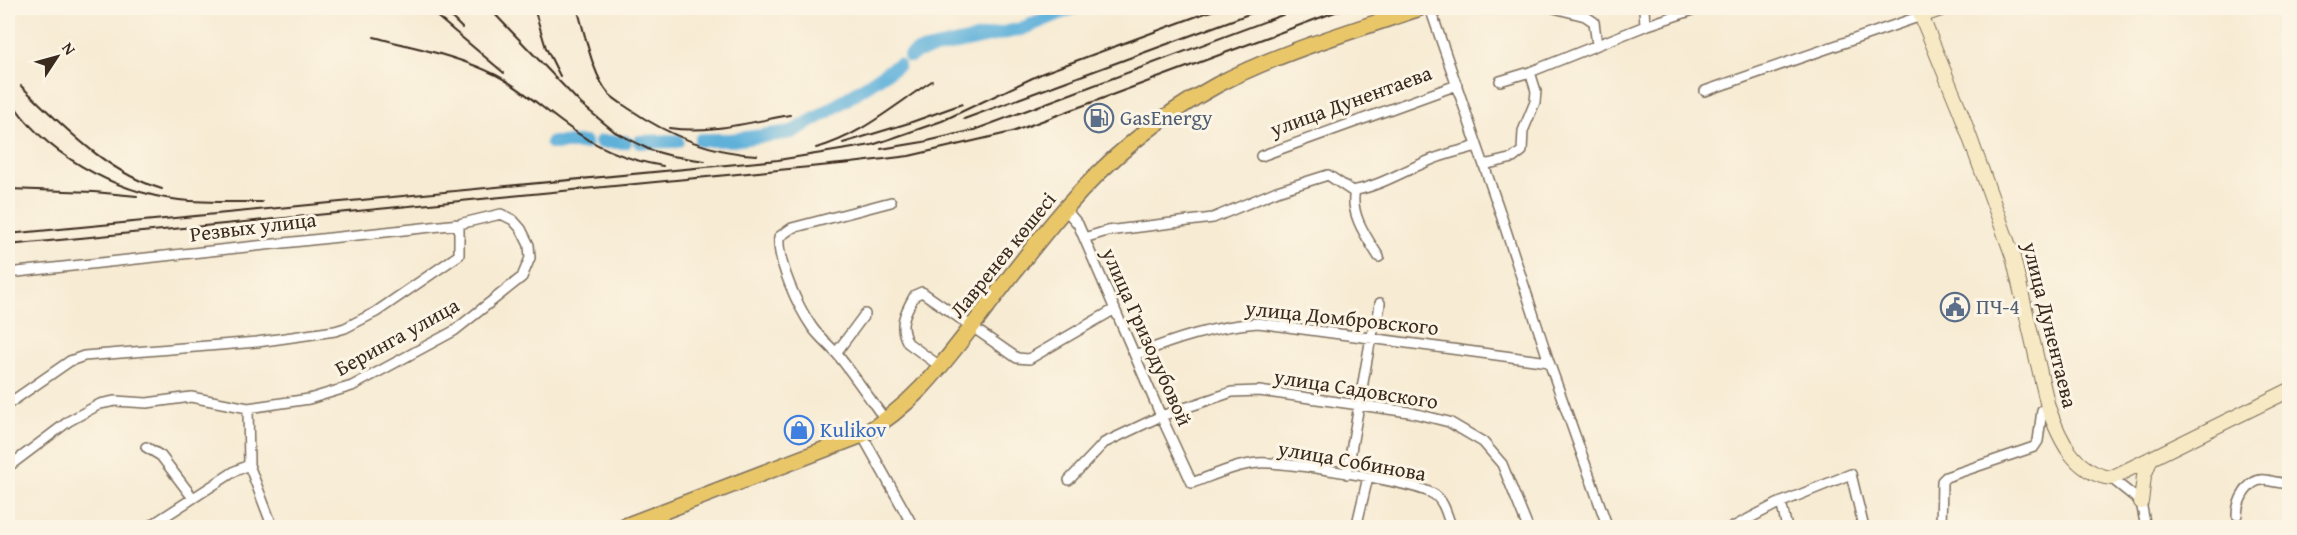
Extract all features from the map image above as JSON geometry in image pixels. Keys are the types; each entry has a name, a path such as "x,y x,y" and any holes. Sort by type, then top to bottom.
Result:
{"main road":[{"name":"Лавренев көшесі","path":"620,528 862,435 886,421 901,409 941,367 1065,209 1129,144 1167,115 1217,85 1254,67 1420,8"}],"street":[{"path":"1430,8 1549,362 1608,528"},
{"path":"1554,8 1585,12 1594,22 1597,45"},
{"path":"1644,8 1645,26"},
{"path":"1500,81 1530,72 1645,26 1699,8"},
{"path":"1705,91 1920,12 1944,8"},
{"name":"улица Дунентаева","path":"1920,12 1961,113 2013,257 2048,407 2056,429 2068,451 2080,465 2091,472 2111,478"},
{"path":"1484,165 1513,158 1522,151 1523,131 1535,102 1536,91 1530,72"},
{"name":"улица Дунентаева","path":"1261,156 1456,85"},
{"path":"1084,238 1107,231 1213,218 1277,191 1328,175 1352,191 1443,156 1477,146"},
{"path":"1355,190 1353,201 1364,232 1379,257"},
{"path":"886,421 836,353 810,324 780,255 779,237 792,228 891,202"},
{"name":"улица Гризодубовой","path":"1065,209 1078,224 1192,483"},
{"name":"Резвых улица","path":"8,273 459,224 501,214"},
{"name":"Беринга улица","path":"8,467 69,421 100,404 115,401 147,403 191,397 248,408 309,399 352,386 454,331 522,277 530,258 529,245 521,229 513,220 501,214"},
{"name":"Беринга улица","path":"8,404 70,362 84,356 257,342 345,328 376,312 459,255 459,224"},
{"path":"941,367 908,343 905,338 902,321 915,295 922,292 1017,358 1029,359 1115,309"},
{"path":"1347,474 1371,337 1378,318 1380,303"},
{"path":"836,353 865,314"},
{"name":"улица Домбровского","path":"1135,355 1174,339 1231,325 1258,323 1549,362"},
{"path":"2141,502 2111,478 2289,390"},
{"name":"улица Садовского","path":"1069,480 1104,443 1161,416 1232,392 1259,391 1409,412 1449,422 1483,442 1494,453 1508,475 1528,528"},
{"path":"1941,528 1942,481 1947,477 2034,447 2038,441 2042,410 2048,407"},
{"path":"248,408 249,465 273,528"},
{"path":"862,435 914,528"},
{"path":"146,447 160,456 193,498"},
{"path":"2146,528 2141,502 2144,476 2151,458"},
{"name":"улица Собинова","path":"1192,483 1235,467 1259,463 1368,477 1421,488 1434,494 1443,504 1452,528"},
{"path":"147,528 235,471 249,465"},
{"path":"1731,528 1781,502 1851,474 1864,528"},
{"path":"1356,528 1368,477"},
{"path":"2237,515 2237,505 2248,487 2257,480 2278,484 2289,483"},
{"path":"1781,502 1787,528"}],"waterway":[{"path":"910,56 917,52 1021,29 1072,8"},
{"path":"701,140 731,140 792,132 898,65"},
{"path":"640,142 677,141"},
{"path":"601,142 625,142"},
{"path":"552,143 585,143"}],"railway":[{"path":"427,8 504,73"},
{"path":"442,8 462,28"},
{"path":"489,8 581,104 615,132 650,150 705,161"},
{"path":"534,8 546,48 560,76"},
{"path":"577,8 598,76 613,98 673,134 706,146 757,155"},
{"path":"8,234 778,160 872,145 942,121 1043,73 1219,8"},
{"path":"964,119 1265,8"},
{"path":"881,149 974,130 1301,8"},
{"path":"8,245 909,156 1012,132 1346,8"},
{"path":"374,37 482,68 514,86 574,131 598,145 623,156 663,166"},
{"path":"816,148 862,128 932,81"},
{"path":"21,86 86,146 122,171 162,189"},
{"path":"8,96 22,117 40,135 60,152 105,179 154,196 179,200 262,202"},
{"path":"843,143 962,104"},
{"path":"669,128 715,128 790,115"},
{"path":"8,189 137,196"}],"place":[{"name":"GasEnergy","path":"1099,118"},
{"name":"ПЧ-4","path":"1955,307"},
{"name":"Kulikov","path":"799,430"}]}
